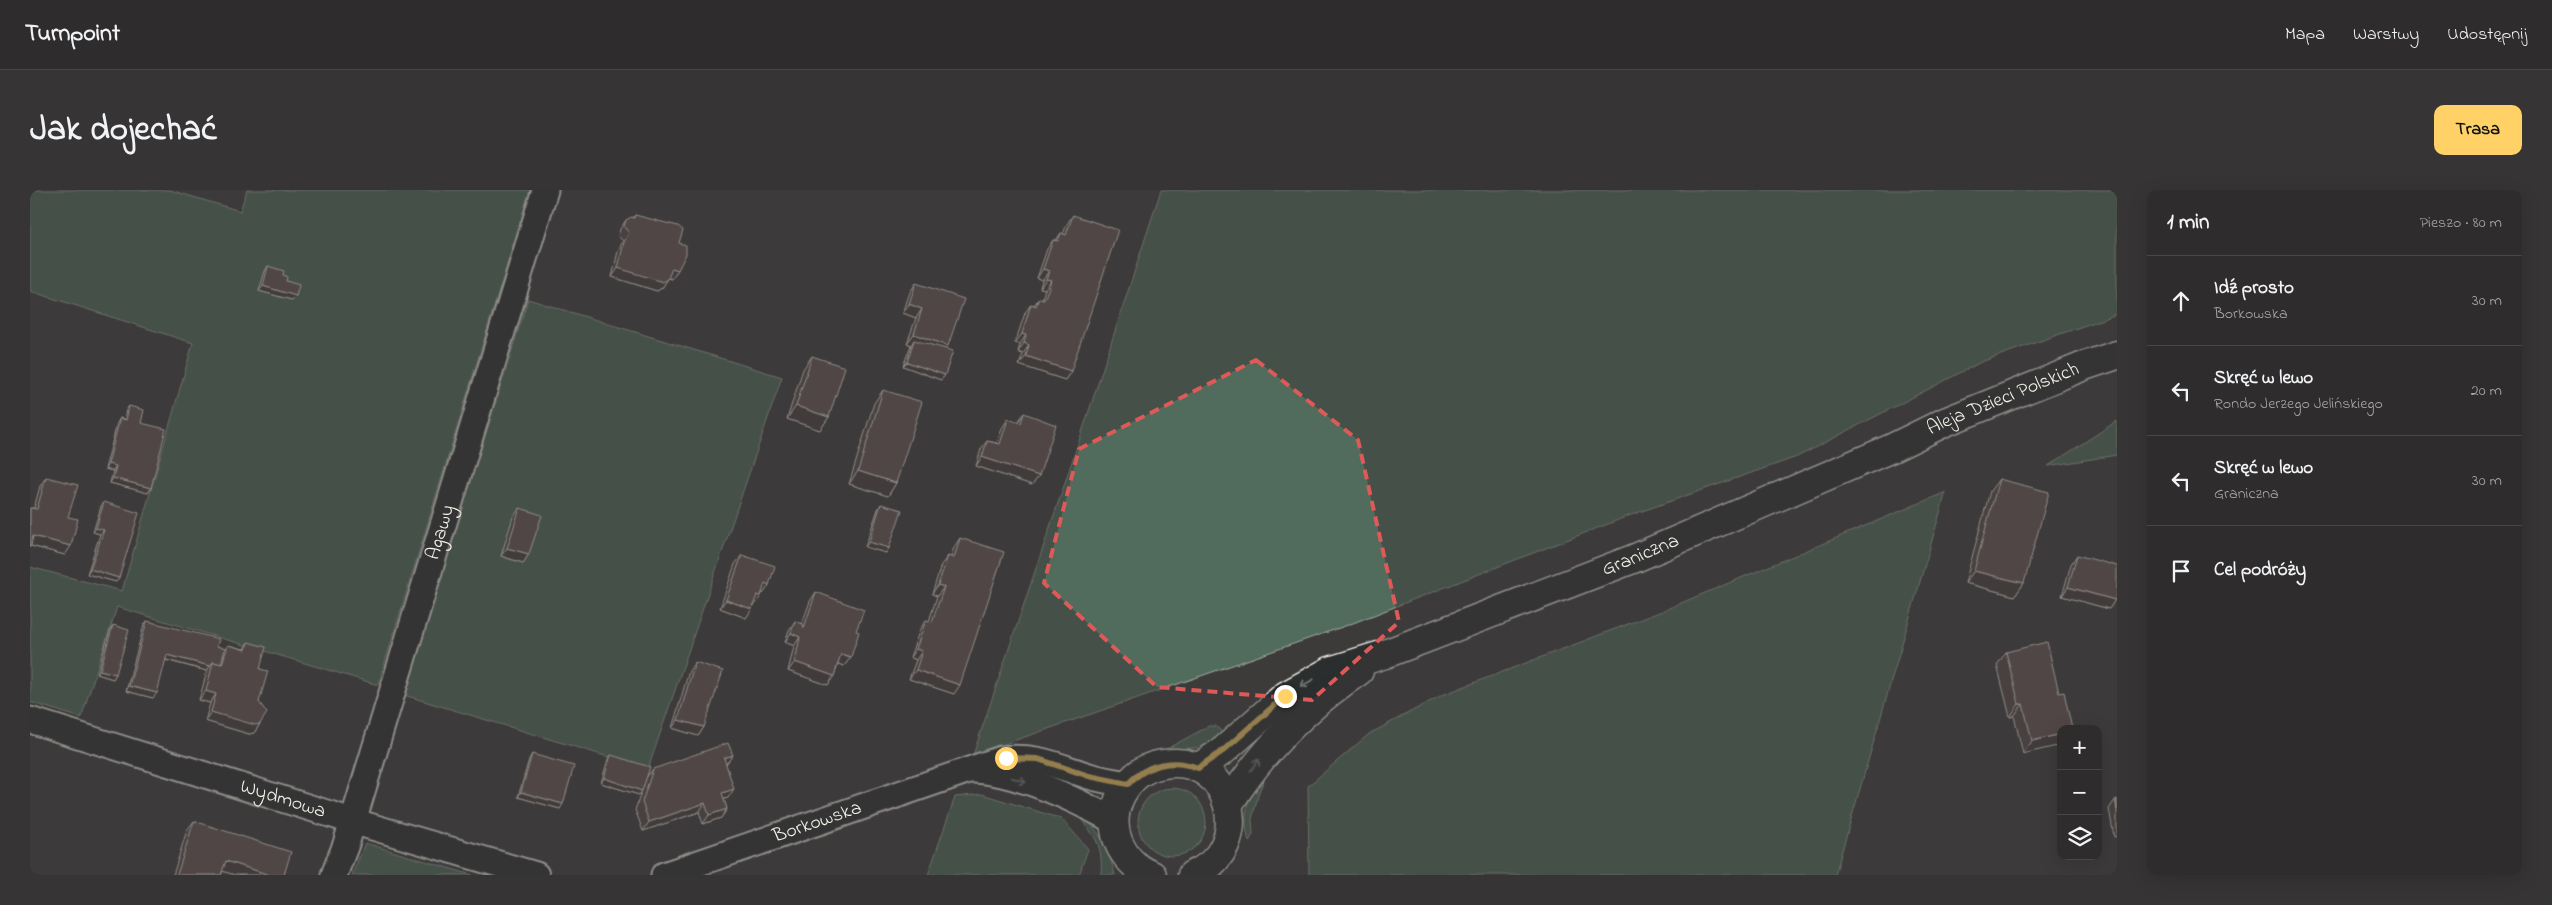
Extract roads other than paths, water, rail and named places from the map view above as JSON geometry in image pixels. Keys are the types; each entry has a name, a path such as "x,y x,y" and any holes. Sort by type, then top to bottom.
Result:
{"street":[{"name":"Agawy","path":"334,875 545,190"},
{"name":"Aleja Dzieci Polskich","path":"1892,448 1945,422 2084,366 2117,355"},
{"name":"Graniczna","path":"1198,768 1224,750 1272,706 1299,687 1345,665 1385,654 1633,559 1892,448"},
{"name":"Graniczna","path":"1228,805 1260,759 1287,730 1341,684 1385,654"},
{"name":"Wydmowa","path":"30,720 352,821 536,875"},
{"name":"Borkowska","path":"664,875 1001,759 1033,758 1089,776 1128,784"},
{"path":"1142,873 1121,847 1114,821 1118,801 1128,784 1142,771 1160,764 1179,763 1198,768 1214,780 1225,796 1228,805 1230,826 1225,846 1213,862 1192,875"},
{"name":"Borkowska","path":"972,770 1005,776 1033,785 1080,802 1114,821"}]}
